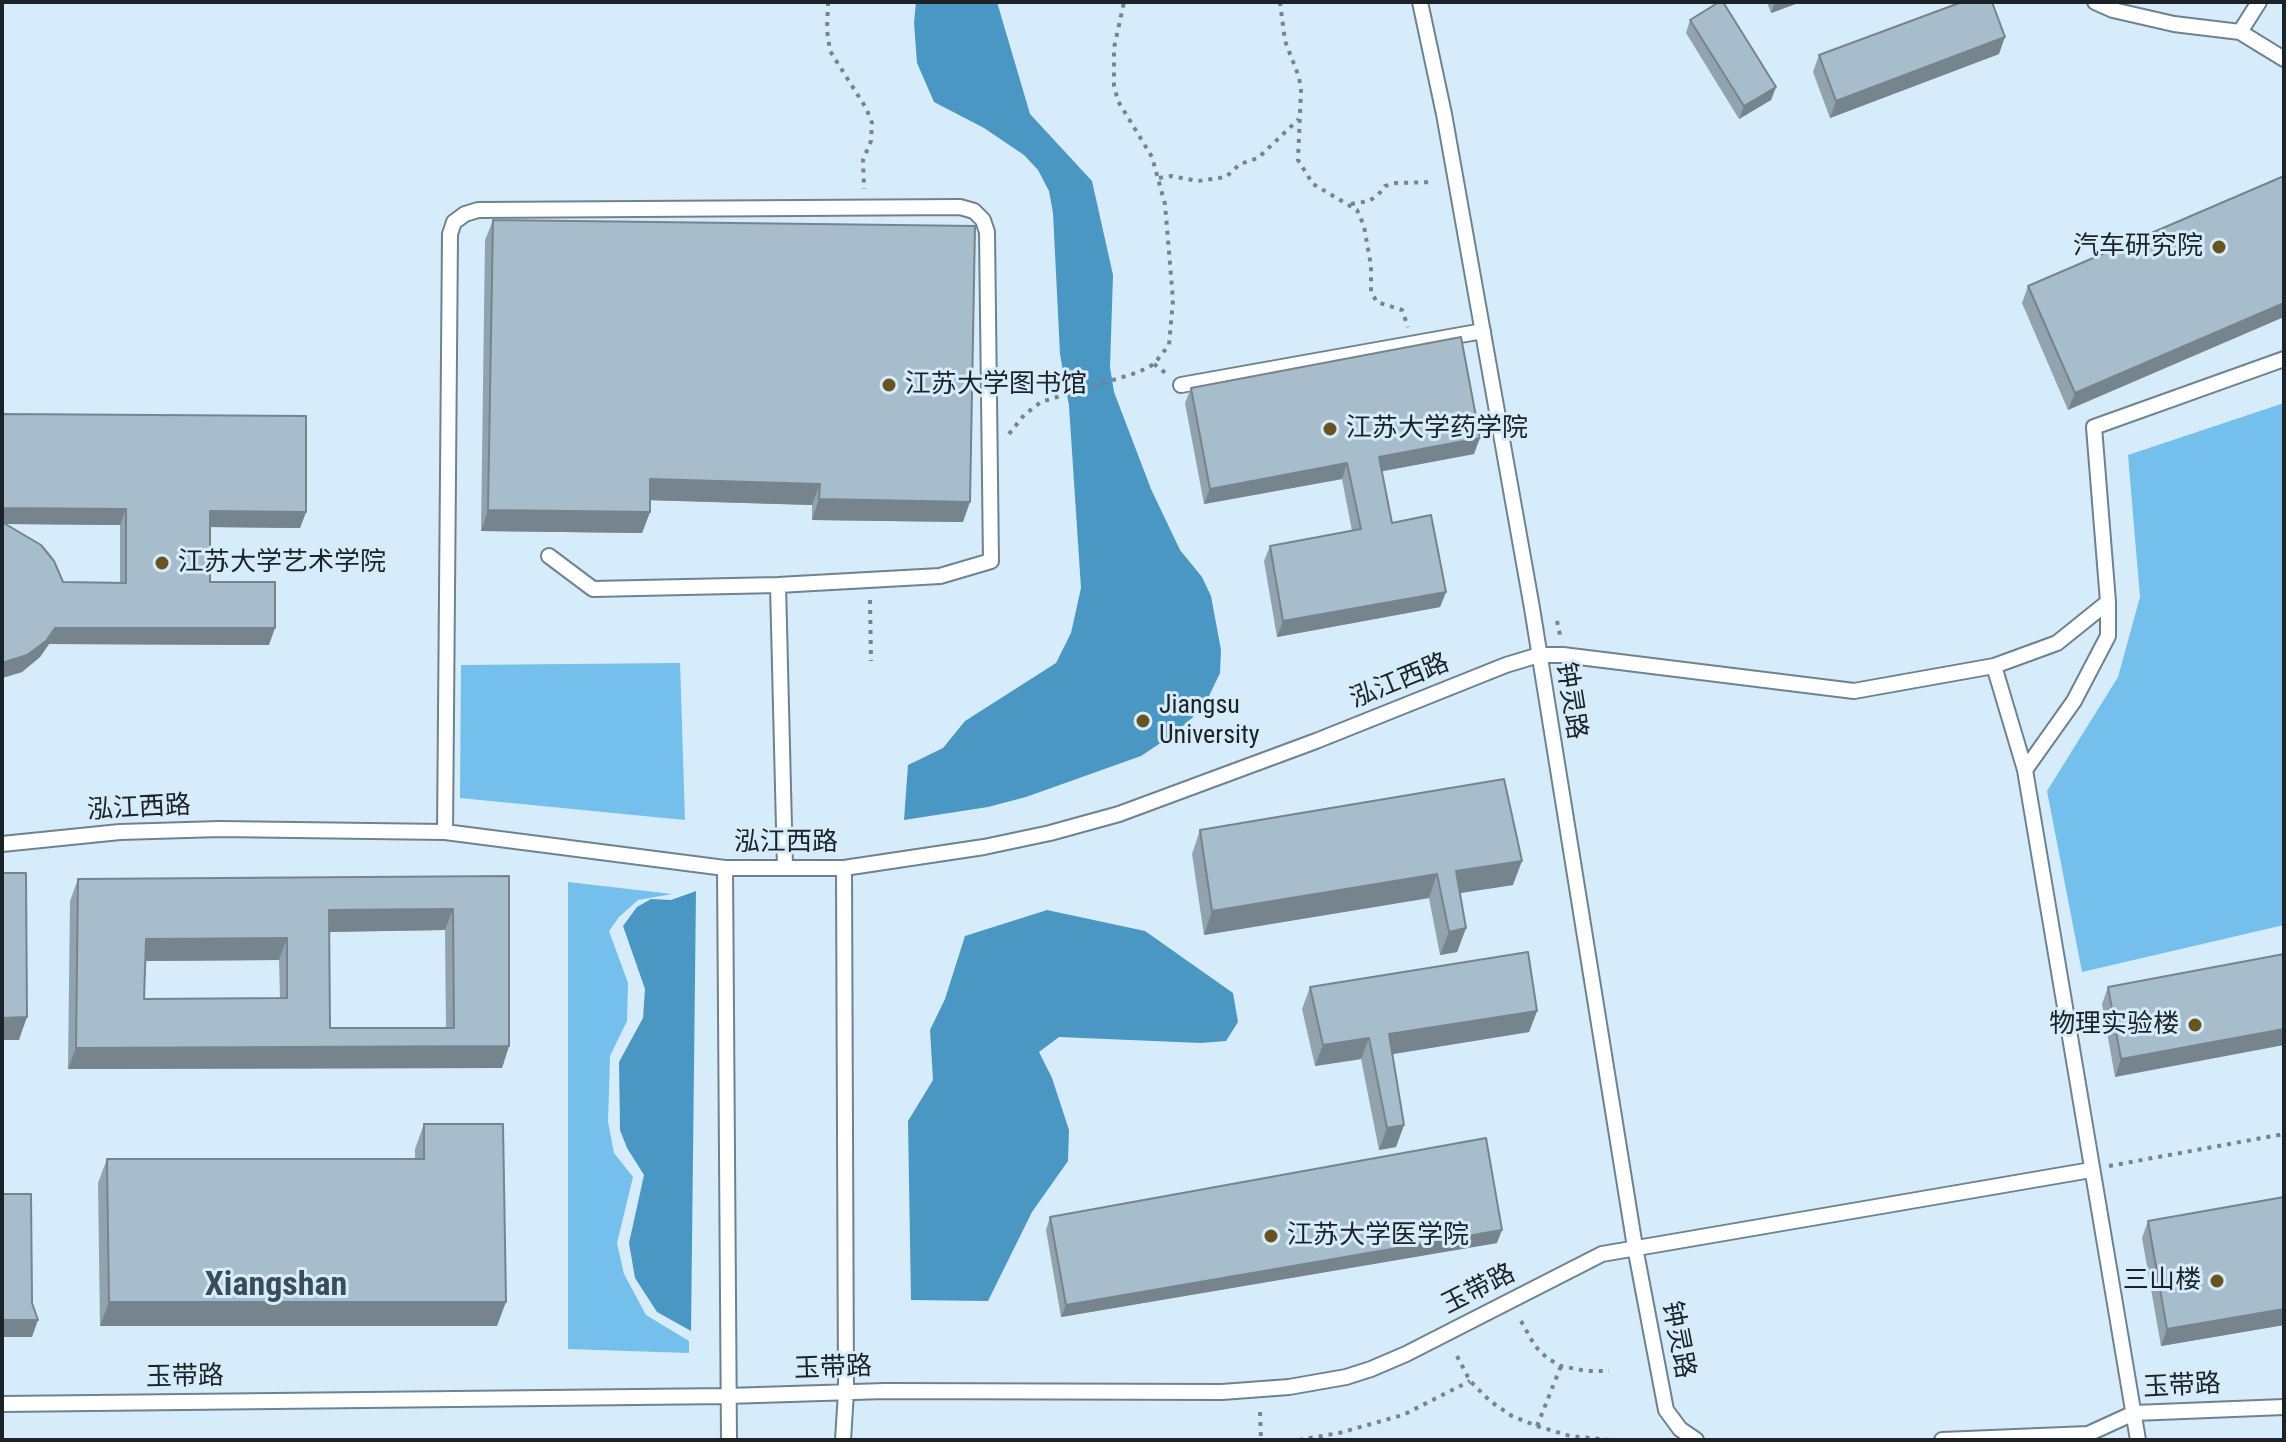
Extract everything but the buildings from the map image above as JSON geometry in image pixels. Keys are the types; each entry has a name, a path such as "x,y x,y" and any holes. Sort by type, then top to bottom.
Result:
{"lane":[{"name":"钟灵路","path":"1420,2 1444,114 1483,331 1635,1247 1666,1410 1680,1429 1696,1440"},
{"path":"2095,2 2113,10 2174,24 2240,32 2284,59"},
{"path":"2240,32 2259,2"},
{"path":"445,832 450,234 454,222 478,210 866,207 960,207 974,211 983,220 987,232 991,561 940,576 778,585 593,589 549,556"},
{"path":"1181,385 1483,331"},
{"path":"2025,770 2074,701 2108,636 2094,427 2284,359"},
{"path":"778,585 785,868"},
{"path":"1539,655 1563,655 1854,691 1994,666 2057,643 2108,602"},
{"name":"泓江西路","path":"2,844 120,832 445,832 725,868 844,868 984,847 1119,814 1539,655"},
{"path":"1994,666 2025,770 2138,1440"},
{"path":"725,868 729,1440"},
{"path":"843,1440 846,1392 844,868"},
{"name":"玉带路","path":"2,1404 846,1392 1222,1392 1319,1382 1346,1377 1383,1364 1602,1254 2091,1170"},
{"name":"玉带路","path":"1942,1440 2088,1434 2134,1413 2284,1407"}],"path":[{"path":"828,2 830,51 872,123 871,141 863,160 866,207"},
{"path":"990,446 1006,439 1033,407 1054,397 1122,378 1154,364 1169,345 1173,300 1165,204 1152,157 1123,111 1114,86 1114,48 1124,2"},
{"path":"1280,2 1285,41 1299,77 1301,117 1297,152 1303,171 1324,193 1357,210 1364,226 1371,266 1371,292 1377,302 1402,310 1410,344"},
{"path":"1159,178 1171,176 1198,181 1226,177 1240,164 1258,158 1301,117"},
{"path":"1350,205 1369,201 1385,186 1434,182"},
{"path":"870,580 871,661"},
{"path":"2091,1170 2284,1134"},
{"path":"1521,1321 1535,1346 1561,1366 1609,1371"},
{"path":"1457,1356 1470,1381 1490,1401 1512,1416 1570,1436 1610,1440"},
{"path":"1537,1426 1561,1366"},
{"path":"1299,1440 1339,1433 1403,1415 1470,1381"},
{"path":"1260,1412 1261,1440"}],"shaded area":[{"path":"916,2 997,2 1030,114 1092,181 1113,275 1110,367 1114,392 1151,489 1180,550 1202,577 1211,596 1221,650 1220,673 1208,698 1192,718 1141,756 1026,797 988,807 904,820 908,765 943,748 965,721 1056,663 1071,633 1081,588 1069,406 1060,354 1053,213 1049,191 1038,170 1024,155 984,128 934,102 917,63"},
{"path":"2284,403 2284,925 2082,972 2047,791 2118,677 2140,597 2128,455"},
{"path":"680,663 685,820 460,798 461,665"},
{"path":"568,882 672,894 638,900 609,931 628,983 627,1021 610,1056 608,1122 614,1153 633,1177 617,1243 624,1274 646,1315 689,1341 689,1353 568,1349"},
{"path":"696,891 691,1331 657,1312 635,1278 629,1243 644,1175 620,1130 619,1062 643,1018 645,989 623,926 637,907 651,899 671,900"},
{"path":"1047,910 1145,931 1233,993 1238,1022 1226,1041 1201,1043 1059,1037 1039,1052 1052,1078 1069,1130 1068,1161 1032,1212 988,1301 911,1300 908,1121 933,1080 930,1030 945,999 965,936"}],"place":[{"name":"汽车研究院","path":"2219,247"},
{"name":"江苏大学图书馆","path":"889,385"},
{"name":"江苏大学药学院","path":"1330,429"},
{"name":"江苏大学艺术学院","path":"162,563"},
{"name":"Jiangsu University","path":"1143,721"},
{"name":"物理实验楼","path":"2195,1025"},
{"name":"江苏大学医学院","path":"1271,1236"},
{"name":"三山楼","path":"2217,1281"}],"district":[{"name":"Xiangshan","path":"276,1286"}]}
